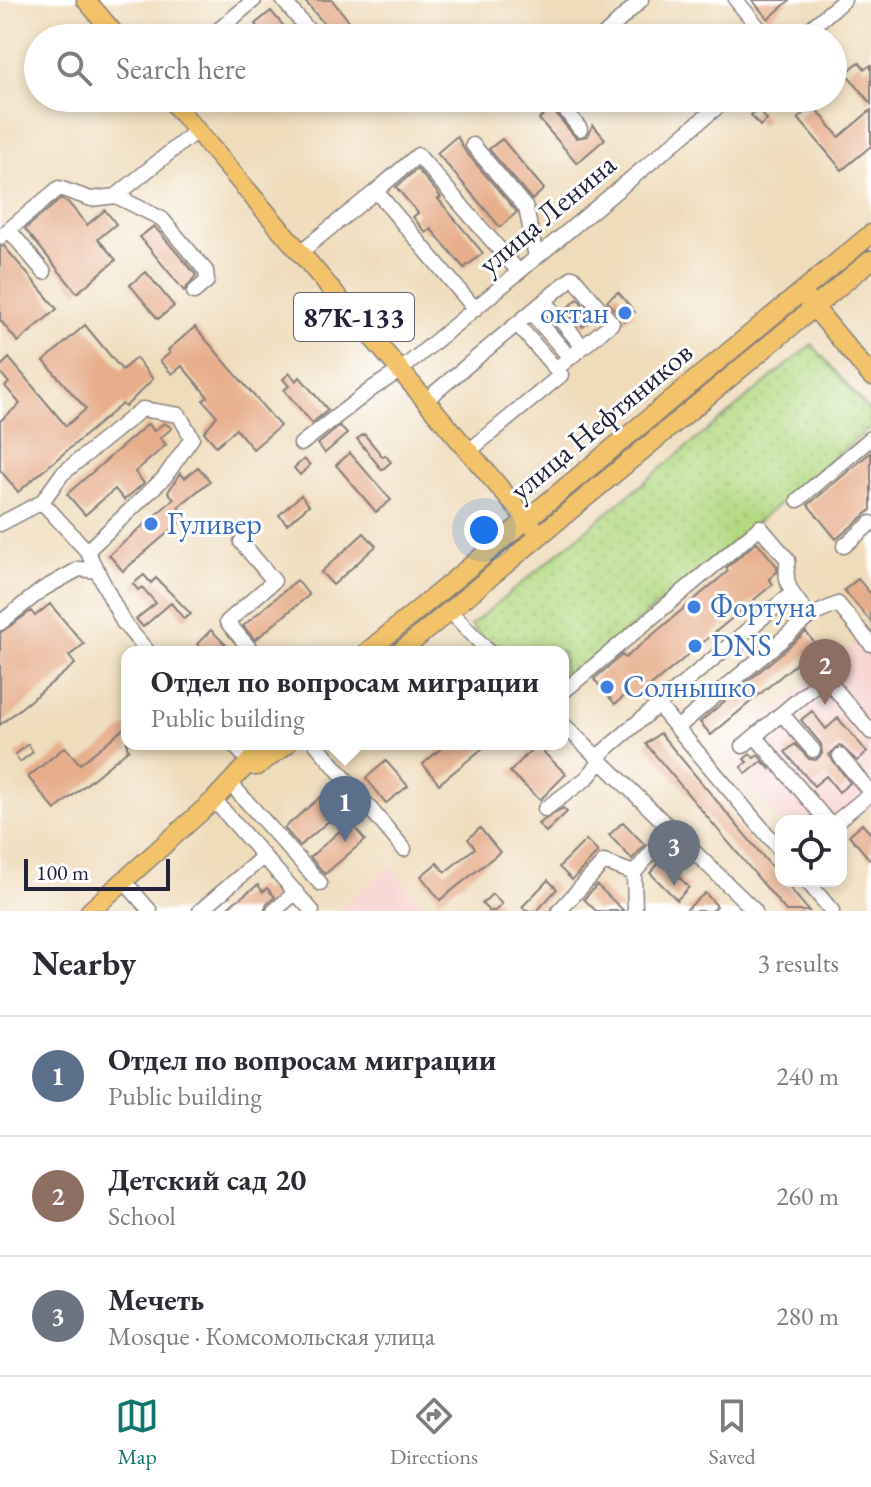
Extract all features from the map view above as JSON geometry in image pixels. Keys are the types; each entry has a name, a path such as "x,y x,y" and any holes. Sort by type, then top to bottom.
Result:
{"main road":[{"path":"86,0 106,24"},
{"name":"87К-133","path":"180,112 540,536"},
{"name":"улица Нефтяников","path":"374,646 871,234"},
{"name":"улица Нефтяников","path":"407,646 871,260"},
{"path":"801,292 871,376"},
{"path":"252,765 262,750"},
{"path":"90,911 252,765 277,750"}],"street":[{"path":"226,24 254,0"},
{"path":"283,0 303,24"},
{"path":"616,24 641,0"},
{"path":"736,0 756,24"},
{"path":"816,24 844,0"},
{"path":"567,112 580,129"},
{"name":"улица Ленина","path":"301,444 401,370 711,112"},
{"path":"44,272 4,234 59,188 91,199 116,196 196,131"},
{"path":"473,145 526,208 536,257"},
{"path":"299,253 418,155 519,272"},
{"path":"376,191 475,309"},
{"path":"116,196 162,219 206,271 207,281 194,292"},
{"path":"426,400 573,277 612,323 556,369"},
{"path":"545,301 583,347"},
{"path":"531,312 570,358"},
{"path":"469,451 561,375 517,324"},
{"path":"0,524 42,502 62,474 142,409 179,415 192,438 164,478 87,551"},
{"path":"798,500 871,438"},
{"path":"42,502 87,551 123,622 143,646"},
{"path":"844,546 871,523"},
{"path":"569,687 760,527 788,560 784,577 810,616"},
{"path":"241,542 274,581 227,622 248,646"},
{"path":"0,623 43,589 79,569 98,571"},
{"path":"545,809 587,778 599,759 658,705 792,593"},
{"path":"677,728 810,616 838,604 871,644"},
{"path":"450,611 483,646"},
{"path":"743,746 825,677 871,732"},
{"path":"658,705 775,844"},
{"path":"782,714 813,750"},
{"path":"569,730 755,911"},
{"path":"755,736 822,815"},
{"path":"238,750 252,765"},
{"path":"321,750 404,849"},
{"path":"840,756 871,793 844,815"},
{"path":"231,784 320,883"},
{"path":"214,800 312,911"},
{"path":"635,911 634,873 671,829"},
{"path":"200,911 264,856"},
{"path":"559,911 604,862 634,873"},
{"path":"125,882 150,911"},
{"path":"812,887 832,911"},
{"path":"274,911 296,892"}],"shaded area":[{"path":"857,641 871,658 871,800 847,817 775,815 723,753"},
{"path":"390,866 428,911 338,911"}],"green space":[{"path":"792,309 796,313 580,492 577,488"},
{"path":"812,344 871,413 871,427 569,679 569,646 490,646 471,625"},
{"path":"494,558 497,562 395,646 386,646"}],"building":[{"path":"304,0 332,0 352,24 324,24"},
{"path":"752,0 790,0 768,19"},
{"path":"271,11 282,24 255,24"},
{"path":"859,62 865,69 871,65 871,104 847,74"},
{"path":"871,110 871,146 842,170 798,118 805,112 819,112 839,137"},
{"path":"547,112 554,112 576,138 587,136 593,125 605,139 577,163 539,119"},
{"path":"760,112 767,120 760,126 751,115"},
{"path":"457,136 465,151 517,212 500,227 437,153"},
{"path":"502,139 544,189 532,200 489,149"},
{"path":"417,169 483,253 464,268 431,229 426,233 413,217 418,213 396,187"},
{"path":"61,199 68,202 87,225 105,210 116,224 98,239 116,260 77,293 25,229"},
{"path":"154,226 196,275 184,291 140,237"},
{"path":"4,246 57,309 18,342 0,320 0,247"},
{"path":"146,272 174,306 158,319 130,285"},
{"path":"618,292 635,312 624,321 607,301"},
{"path":"578,299 594,317 583,327 567,308"},
{"path":"85,325 122,370 136,358 153,379 125,407 122,404 18,492 0,470 0,421 20,404 5,386 9,383 0,372 0,367 9,358 66,426 86,409 44,361"},
{"path":"195,327 280,426 253,449 236,429 216,446 204,432 217,416 203,400 208,397 182,366 172,374 160,361"},
{"path":"290,373 296,381 300,377 328,410 312,423 284,390 289,386 283,379"},
{"path":"164,423 172,428 160,438 166,445 135,472 144,483 124,500 115,489 85,515 67,494 148,424 154,431"},
{"path":"340,426 347,434 325,453 318,444"},
{"path":"364,434 391,462 382,470 357,439"},
{"path":"871,452 871,510 836,539 808,505"},
{"path":"350,453 391,500 376,512 336,465"},
{"path":"304,459 310,465 300,475 294,468"},
{"path":"198,467 210,481 178,507 186,517 123,571 109,555 174,499 168,492 180,473 185,478"},
{"path":"301,495 309,505 287,524 279,515"},
{"path":"364,533 376,546 333,585 321,572"},
{"path":"757,542 777,566 777,572 769,579 773,584 634,700 628,693 615,704 594,679 622,655 625,658 728,571 726,568"},
{"path":"144,575 151,583 156,578 191,614 184,619 171,603 143,627 136,619 156,603 142,587 138,590 133,584"},
{"path":"858,579 871,594 871,622 844,590"},
{"path":"297,580 309,595 255,640 243,626"},
{"path":"50,604 84,644 69,656 75,664 0,725 0,633 31,611 35,616"},
{"path":"211,630 227,646 199,646 197,644"},
{"path":"806,632 817,646 711,735 700,722"},
{"path":"812,711 826,729 838,718 867,752 857,761 840,745 829,755 850,783 839,792 826,776 814,786 785,752 795,744 809,759 816,760 822,754 821,744 801,720"},
{"path":"121,731 121,750 128,750 55,810 28,777 65,747 80,764"},
{"path":"660,733 775,871 775,887 789,887 809,911 786,911 646,744"},
{"path":"28,744 33,752 20,762 15,755"},
{"path":"439,750 481,750 439,784 423,764"},
{"path":"531,750 541,750 566,774 540,800 510,772"},
{"path":"750,754 754,758 758,755 771,770 762,761 746,774 741,767"},
{"path":"386,761 408,786 386,803 366,778"},
{"path":"324,794 339,812 300,846 284,828"},
{"path":"563,808 567,812 546,832 538,824"},
{"path":"350,822 365,840 325,874 310,857"},
{"path":"623,822 645,845 632,859 609,835"},
{"path":"862,824 871,834 871,861 849,835"},
{"path":"480,828 500,852 440,900 421,876 437,863 445,872 475,848 468,839"},
{"path":"586,840 598,852 572,880 559,867"},
{"path":"662,860 689,887 677,900 650,873"},
{"path":"548,880 557,889 537,911 526,911 522,907"},
{"path":"258,885 263,892 267,888 275,897 264,911 222,911"},
{"path":"597,885 624,911 596,911 584,899"},
{"path":"705,893 717,906 712,911 685,911"},
{"path":"492,894 502,904 495,911 489,911 482,904"}],"place":[{"name":"октан","path":"625,313"},
{"name":"Гуливер","path":"151,524"},
{"name":"Фортуна","path":"694,607"},
{"name":"DNS","path":"695,646"},
{"name":"Солнышко","path":"607,687"},
{"name":"Детский сад 20","path":"825,705"},
{"name":"Отдел по вопросам миграции","path":"345,842"},
{"name":"Мечеть","path":"674,886"}]}
